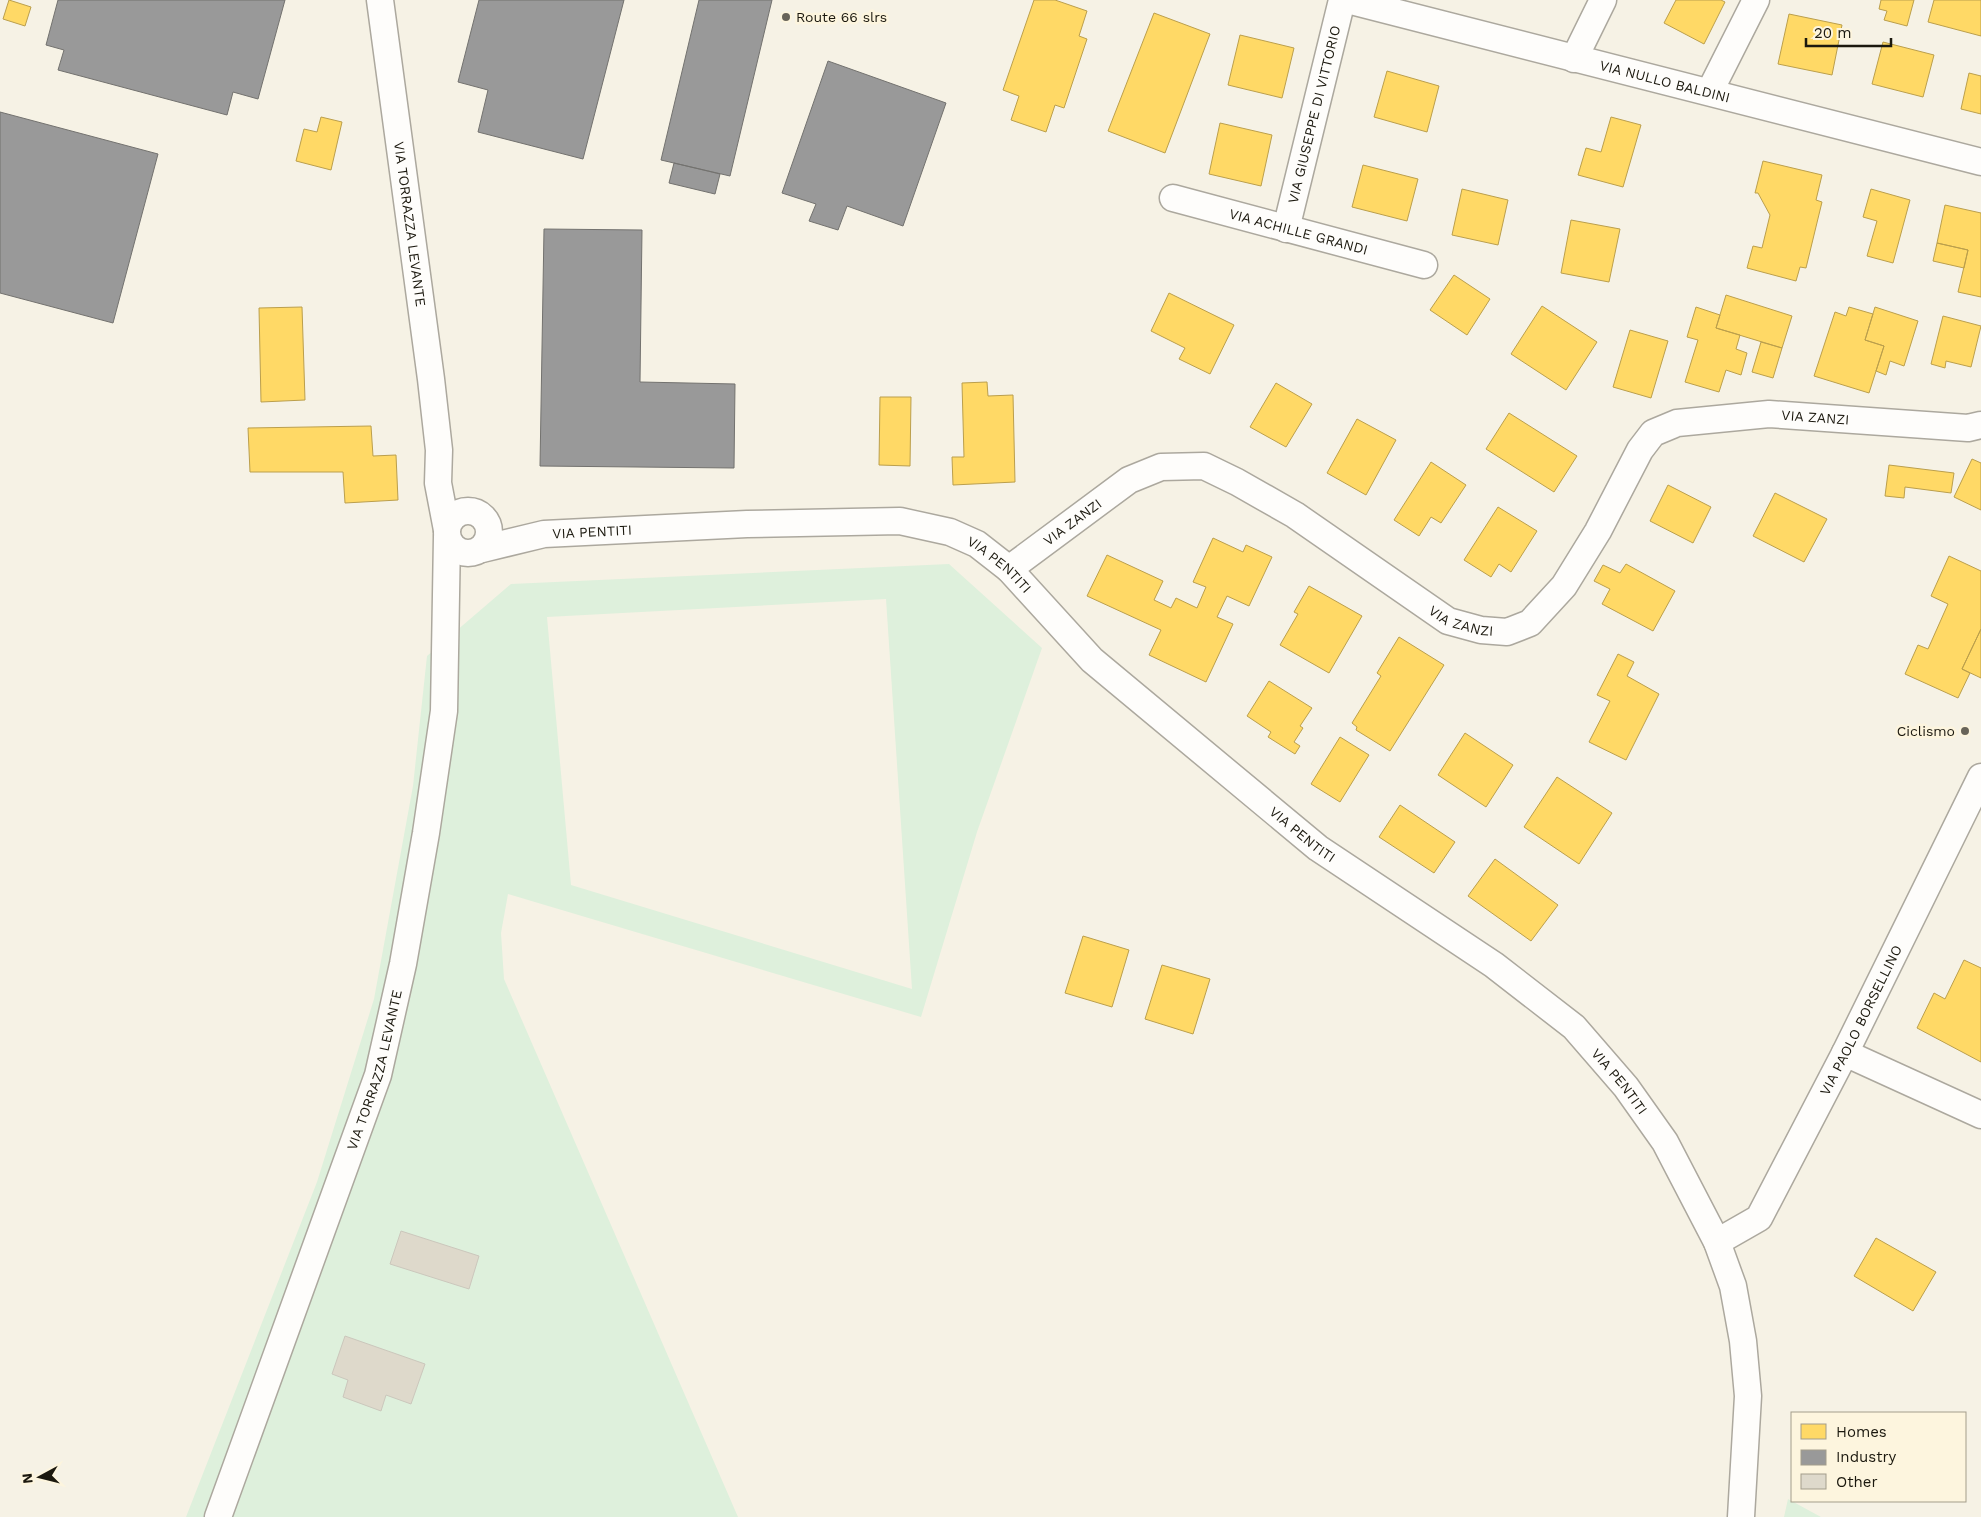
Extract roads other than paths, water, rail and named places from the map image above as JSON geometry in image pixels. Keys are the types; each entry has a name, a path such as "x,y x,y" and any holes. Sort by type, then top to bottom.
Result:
{"street":[{"name":"VIA TORRAZZA LEVANTE","path":"218,1517 378,1075 403,964 426,834 443,720 448,603 447,534 438,483 439,450 380,0"},
{"name":"VIA GIUSEPPE DI VITTORIO","path":"1286,228 1342,0"},
{"name":"VIA NULLO BALDINI","path":"1346,0 1710,91 1981,162"},
{"path":"1574,58 1602,0"},
{"path":"1710,91 1756,0"},
{"name":"VIA ACHILLE GRANDI","path":"1172,198 1424,265"},
{"name":"VIA ZANZI","path":"1009,569 1129,480 1161,467 1204,466 1237,482 1295,515 1448,621 1481,630 1506,632 1530,623 1564,586 1598,531 1640,450 1653,433 1677,423 1769,414 1977,428"},
{"name":"VIA TORRAZZA LEVANTE","path":"439,450 458,491 480,516"},
{"path":"458,513 480,516 489,536 478,550 468,553 455,549 447,534 452,517 458,513"},
{"name":"VIA PENTITI","path":"480,516 544,534"},
{"name":"VIA PENTITI","path":"478,550 544,534 747,524 900,521 957,535 978,544 1009,569 1092,660 1318,848 1494,965 1574,1027 1626,1087 1665,1142 1717,1242 1733,1286 1743,1341 1748,1396 1741,1517"},
{"name":"VIA TORRAZZA LEVANTE","path":"448,603 478,550"},
{"name":"VIA PAOLO BORSELLINO","path":"1717,1242 1759,1218 1845,1053 1981,777"},
{"path":"1845,1053 1981,1115"}],"place":[{"name":"Route 66 slrs","path":"786,17"},
{"name":"Ciclismo","path":"1965,731"}]}
